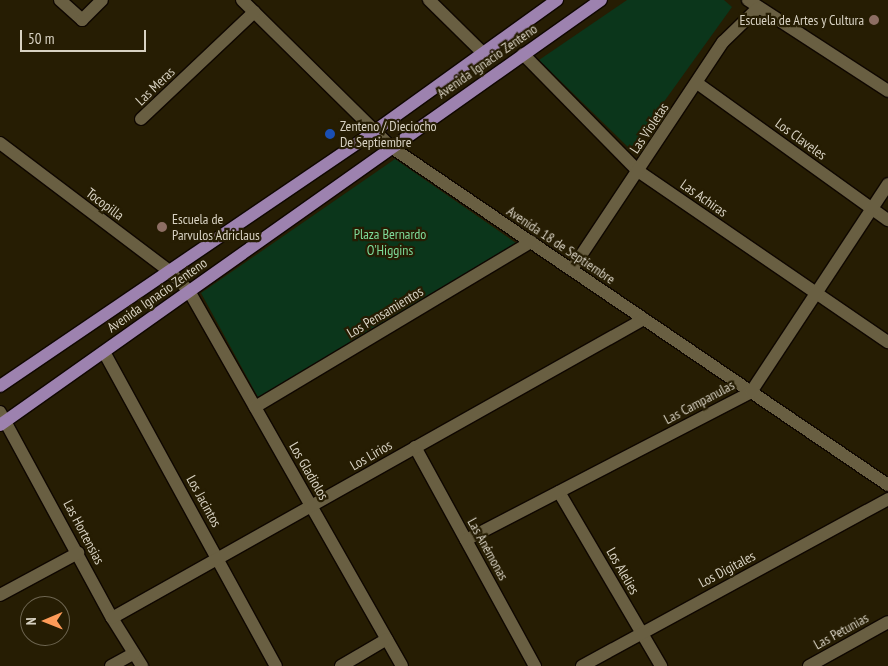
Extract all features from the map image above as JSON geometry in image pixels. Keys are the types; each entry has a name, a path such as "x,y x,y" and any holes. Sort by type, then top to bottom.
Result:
{"main road":[{"name":"Avenida Ignacio Zenteno","path":"0,386 376,130 557,0"},
{"name":"Avenida Ignacio Zenteno","path":"2,419 104,352 601,0"}],"street":[{"path":"60,0 82,20 102,0"},
{"name":"Avenida 18 de Septiembre","path":"242,0 376,130 391,147 888,485"},
{"path":"429,0 483,53"},
{"path":"753,4 888,91"},
{"name":"Las Violetas","path":"572,269 724,42 753,4"},
{"name":"Las Meras","path":"141,119 254,12"},
{"name":"Las Achiras","path":"523,54 638,171 888,342"},
{"name":"Los Claveles","path":"697,83 888,220"},
{"name":"Tocopilla","path":"0,143 169,271 189,291"},
{"name":"Las Campanulas","path":"466,540 751,392 888,184"},
{"name":"Los Pensamientos","path":"254,407 531,242"},
{"name":"Los Gladiolos","path":"189,291 402,666"},
{"name":"Los Lirios","path":"112,618 644,319"},
{"name":"Los Jacintos","path":"104,352 219,558 276,666"},
{"name":"Las Hortensias","path":"2,419 78,553 112,618 142,666"},
{"name":"Las Anémonas","path":"415,447 535,666"},
{"name":"Los Alelies","path":"559,492 661,666"},
{"name":"Los Digitales","path":"582,666 641,632 888,499"},
{"path":"0,594 78,553"},
{"name":"Las Petunias","path":"809,666 888,622"},
{"path":"341,666 387,639"},
{"path":"111,666 134,653"}],"green space":[{"path":"627,0 724,0 732,7 630,149 539,60"},
{"name":"Plaza Bernardo O'Higgins","path":"395,159 516,243 259,399 201,293"}],"place":[{"name":"Escuela de Artes y Cultura","path":"874,20"},
{"name":"Zenteno / Dieciocho De Septiembre","path":"330,134"},
{"name":"Escuela de Parvulos Adriclaus","path":"162,227"}]}
